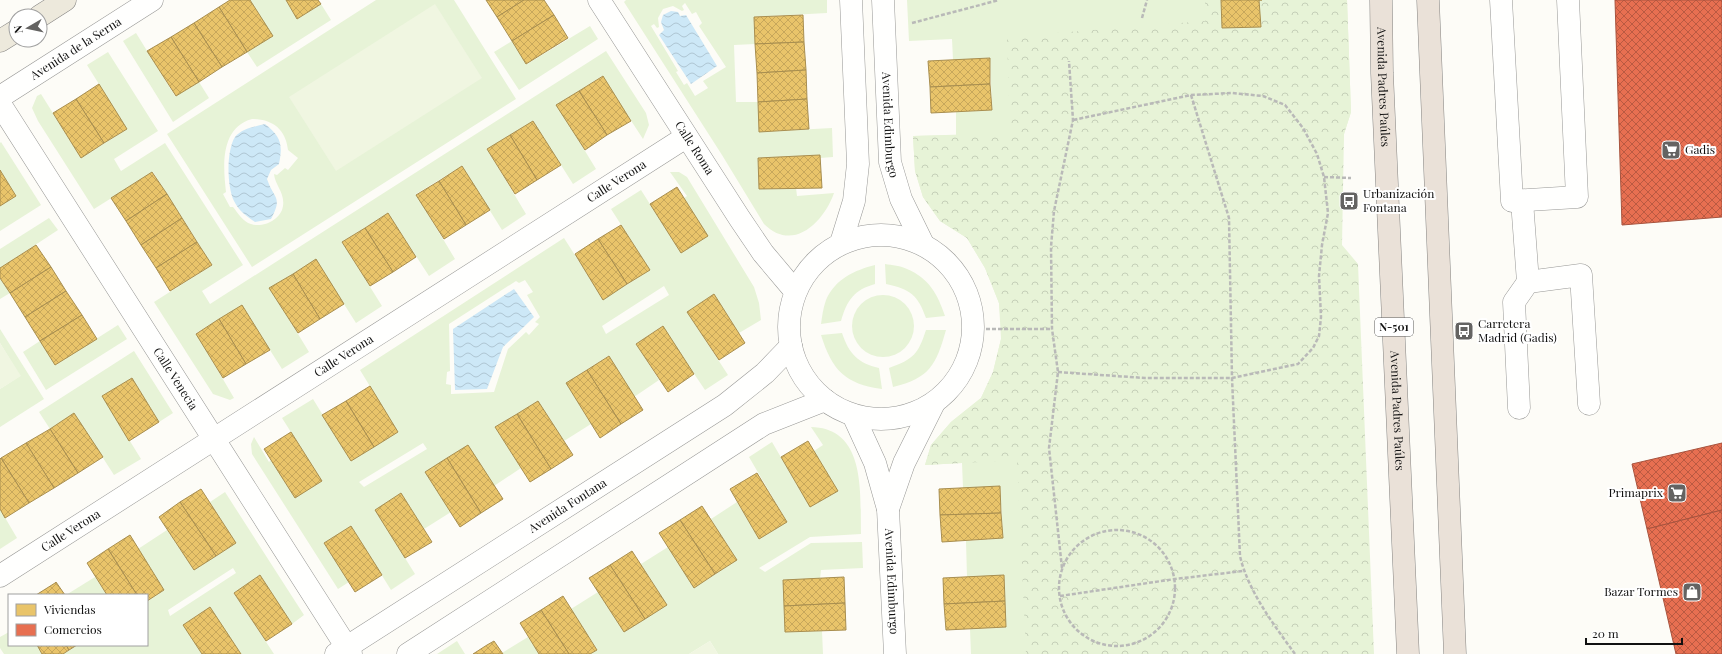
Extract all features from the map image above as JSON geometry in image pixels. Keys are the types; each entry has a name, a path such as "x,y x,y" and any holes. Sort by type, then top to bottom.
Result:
{"highway":[{"name":"Avenida Padres Paúles","path":"1381,0 1382,73 1408,654"},
{"path":"1428,0 1455,654"}],"main road":[{"path":"48,11 65,0"}],"street":[{"name":"Avenida de la Serna","path":"0,97 152,0"},
{"name":"Calle Roma","path":"599,0 686,137 763,253 795,291"},
{"path":"841,243 854,201 858,164 850,0"},
{"name":"Avenida Edimburgo","path":"883,0 890,162 901,199 922,244"},
{"path":"1501,0 1512,201 1577,197 1568,0"},
{"name":"Calle Venecia","path":"0,104 214,439 344,652"},
{"name":"Calle Verona","path":"0,576 686,137"},
{"path":"1519,408 1514,302 1528,282 1522,201"},
{"path":"882,234 922,244 950,265 968,294 974,329 969,358 955,383 934,403 895,419 853,415 825,400 803,377 791,346 789,318 795,291 814,263 841,243 882,234"},
{"path":"1528,282 1581,276 1589,404"},
{"name":"Avenida Fontana","path":"344,652 725,405 765,373 791,346"},
{"path":"408,654 764,424 825,400"},
{"name":"Avenida Edimburgo","path":"888,509 904,464 934,403"},
{"name":"Avenida Edimburgo","path":"853,415 875,463 888,509 894,654"}],"path":[{"path":"910,24 999,0"},
{"path":"1142,18 1147,0"},
{"path":"1062,568 1073,549 1090,536 1112,529 1133,532 1153,542 1167,558 1175,579 1174,602 1164,622 1148,638 1126,646 1103,645 1082,635 1067,618 1060,596 1062,568 1049,448 1058,372 1052,329 1051,247 1054,211 1073,120 1069,61"},
{"path":"1058,372 1145,378 1232,378 1298,364 1313,348 1320,336 1321,317 1319,276 1322,245 1328,213 1324,177 1317,154 1303,128 1285,105 1263,96 1232,93 1191,95 1073,120"},
{"path":"1191,95 1229,218 1232,378 1240,556 1243,571 1272,622 1295,654"},
{"path":"1324,177 1351,178"},
{"path":"974,329 1052,329"},
{"path":"1060,596 1175,579 1243,571"}],"green space":[{"path":"250,0 286,0 297,19 321,4 331,20 257,67 247,52 272,36"},
{"path":"376,0 454,0 516,99 252,267 167,134","holes":["252,119 259,119 272,123 277,127 284,136 288,150 298,158 288,170 285,168 277,175 274,174 283,197 282,211 271,222 256,225 246,221 233,207 230,207 223,194 226,192 224,160 229,139 234,131 242,124"]},
{"path":"626,0 827,0 827,13 754,17 755,44 734,45 736,102 758,102 759,132 832,128 833,157 820,158 819,155 758,158 759,189 796,188 797,196 834,193 823,214 815,223 796,235 786,235 775,232 764,224 722,155 624,2","holes":["685,3 692,14 696,12 702,23 699,26 726,67 703,81 708,88 695,96 687,83 684,85 676,72 678,71 651,26 654,24 657,28 659,27 658,18 663,9 673,6 682,11 684,10 682,6"]},
{"path":"907,0 1205,0 1205,21 1347,0 1351,112 1344,134 1342,165 1000,314 999,303 985,268 967,238 940,221 923,197 915,171 913,136 956,135 956,112 992,110 990,58 953,60 952,39 909,41"},
{"path":"1205,0 1347,0 1351,112 1344,134 1342,245 1358,264 1374,654 1026,654 1017,460 925,465 931,445 951,422 981,398 993,372 1001,339 999,303 985,268 967,238 940,221 923,197 915,171 913,136 1010,133 1007,37 1205,21"},
{"path":"435,4 482,78 336,171 289,97"},
{"path":"590,26 598,39 519,90 494,52 512,41 527,64"},
{"path":"136,33 175,96 199,82 209,98 173,122 123,41"},
{"path":"606,51 646,113 649,125 643,139 602,76 557,105 596,169 573,184 533,121 487,149 526,214 502,230 462,166 416,194 455,259 429,276 388,213 342,242 382,306 356,323 316,260 270,288 309,352 282,369 242,306 196,333 234,398 230,400 213,394 154,302 212,265 153,172 94,209 38,121 32,108 37,96 41,94 81,158 127,129 87,65 108,52 158,131 114,159 121,171 165,143 243,265 202,291 210,304"},
{"path":"1,142 41,205 0,231 0,143"},
{"path":"670,172 679,172 687,177 754,287 759,303 761,320 739,333 714,294 687,312 728,375 705,390 662,326 636,344 659,380 634,397 608,356 566,383 591,424 564,441 538,401 495,427 521,468 494,486 468,445 425,472 451,512 424,529 401,493 375,510 415,574 391,590 351,526 324,543 349,582 338,589 252,454 251,444 254,437 269,462 271,460 295,498 322,481 282,418 313,399 351,461 398,432 360,370 564,238 603,299 650,270 611,209 641,190 681,253 707,236 684,198 687,196","holes":["525,280 533,292 527,295 540,317 535,322 539,324 529,335 526,332 508,349 494,392 451,394 451,385 446,384 447,372 450,371 449,324 516,281 519,283","664,286 669,295 606,334 602,326","423,443 427,449 364,487 359,482"]},
{"path":"49,218 58,230 0,268 0,249"},
{"path":"885,264 905,268 927,282 936,294 945,316 926,318 920,304 912,294 901,288 886,284"},
{"path":"875,265 875,284 862,289 852,297 846,307 841,321 821,324 826,300 835,286 846,276"},
{"path":"0,278 10,293 0,299"},
{"path":"877,295 889,295 905,304 912,314 914,326 912,338 905,348 889,357 877,357 866,352 857,343 852,332 852,320 857,309 866,300"},
{"path":"118,325 127,339 46,390 23,352 40,341 55,365"},
{"path":"0,329 44,399 0,427 0,389 20,376 0,343"},
{"path":"926,330 946,330 935,361 930,368 915,379 893,387 889,368 904,362 914,355"},
{"path":"842,333 848,347 855,356 865,363 879,368 882,389 869,387 849,379 835,366 825,347 821,335"},
{"path":"1001,339 1112,654 971,654 970,629 1006,627 1004,576 967,577 966,541 1003,538 1000,487 963,488 962,463 925,465 931,445 951,422 981,398 993,372"},
{"path":"0,343 21,376 0,389"},
{"path":"134,351 173,413 159,422 132,378 102,396 141,459 114,475 74,413 50,429 39,412"},
{"path":"811,427 829,430 842,439 851,451 857,466 860,483 861,534 810,537 759,568 765,572 811,543 862,542 863,568 821,570 820,579 785,632 822,631 823,654 718,654 710,641 689,654 590,654 597,649 571,609 598,592 624,632 667,605 641,564 668,547 694,588 737,560 711,519 737,502 759,539 787,522 749,457 772,442 810,507 838,491 814,451 823,445"},
{"path":"225,492 304,615 292,624 260,575 234,593 274,654 241,654 209,607 183,625 202,654 63,654 75,646 148,646 148,600 164,590 138,549 167,530 194,570 236,543 210,502","holes":["233,568 236,573 170,616 168,610"]},
{"path":"0,509 17,538 0,549"},
{"path":"95,577 106,594 68,594"},
{"path":"8,633 8,646 38,646 42,654 4,654 0,648 0,637"},
{"path":"528,637 539,654 502,653"},
{"path":"457,641 465,654 437,654"},
{"path":"710,641 718,654 689,654"}],"water":[{"path":"671,11 678,12 680,16 686,15 717,66 691,84 659,35 664,30 661,22 663,15"},
{"path":"265,124 278,137 281,146 279,164 271,170 267,179 277,202 275,212 271,219 255,222 238,208 234,201 230,187 228,169 230,151 235,137 248,128"},
{"path":"514,289 534,317 503,347 487,389 455,390 453,329"}],"building: Viviendas":[{"path":"230,0 250,0 273,36 247,52 219,7"},
{"path":"286,0 318,0 321,4 297,19"},
{"path":"486,0 524,0 497,17"},
{"path":"524,0 544,0 554,15 512,41 497,17"},
{"path":"1221,0 1259,0 1261,27 1222,28"},
{"path":"219,7 247,52 222,67 194,23"},
{"path":"554,15 568,38 526,64 512,41"},
{"path":"803,15 804,42 755,44 754,17"},
{"path":"194,23 222,67 199,82 171,37"},
{"path":"171,37 199,82 176,96 147,51"},
{"path":"804,42 806,70 757,73 755,44"},
{"path":"990,58 990,84 930,87 928,61"},
{"path":"806,70 807,99 758,102 757,73"},
{"path":"603,76 631,121 607,135 579,91"},
{"path":"99,84 127,129 104,143 76,99"},
{"path":"990,84 992,110 931,113 930,87"},
{"path":"579,91 607,135 585,150 556,105"},
{"path":"76,99 104,143 81,158 53,113"},
{"path":"807,99 809,129 759,132 758,102"},
{"path":"533,121 561,165 537,180 510,135"},
{"path":"510,135 537,180 515,194 487,149"},
{"path":"820,155 822,188 759,189 758,158"},
{"path":"462,166 490,210 466,225 439,181"},
{"path":"0,170 16,196 0,206"},
{"path":"152,172 167,194 126,221 111,198"},
{"path":"439,181 466,225 444,239 416,195"},
{"path":"677,187 708,236 681,253 650,204"},
{"path":"167,194 182,218 141,245 126,221"},
{"path":"388,213 416,257 393,272 365,228"},
{"path":"182,218 197,242 156,268 141,245"},
{"path":"621,225 650,270 627,284 598,239"},
{"path":"365,228 393,272 370,286 342,242"},
{"path":"598,239 627,284 603,300 575,254"},
{"path":"197,242 212,265 170,291 156,268"},
{"path":"36,245 51,267 10,293 0,278 0,268"},
{"path":"316,259 344,304 320,319 293,274"},
{"path":"51,267 66,291 25,317 10,293"},
{"path":"293,274 320,319 298,333 269,288"},
{"path":"66,291 82,315 40,341 25,317"},
{"path":"714,294 745,343 719,360 687,312"},
{"path":"242,305 270,350 246,364 219,319"},
{"path":"82,315 97,339 55,365 40,341"},
{"path":"219,319 246,364 223,378 196,334"},
{"path":"663,326 694,374 668,392 636,344"},
{"path":"609,356 643,410 621,424 587,370"},
{"path":"587,370 621,424 600,438 566,383"},
{"path":"132,378 159,422 129,441 102,396"},
{"path":"370,386 398,432 374,447 346,401"},
{"path":"346,401 374,447 351,461 322,415"},
{"path":"538,401 573,455 551,469 517,414"},
{"path":"74,413 103,457 78,473 50,429"},
{"path":"517,414 551,469 530,482 495,427"},
{"path":"50,429 78,473 54,488 26,443"},
{"path":"291,432 322,481 295,498 264,449"},
{"path":"808,441 838,491 810,507 781,457"},
{"path":"26,443 54,488 29,503 1,458"},
{"path":"468,445 503,499 481,513 447,458"},
{"path":"1,458 29,503 5,518 0,509"},
{"path":"447,458 481,513 460,527 425,472"},
{"path":"757,473 787,522 759,539 730,489"},
{"path":"1000,486 1001,513 940,515 939,489"},
{"path":"201,489 236,543 216,556 180,502"},
{"path":"401,493 432,542 405,558 375,510"},
{"path":"180,502 216,556 194,570 159,517"},
{"path":"702,506 737,560 715,574 680,520"},
{"path":"1001,513 1003,538 942,542 940,515"},
{"path":"680,520 715,574 694,588 659,533"},
{"path":"351,526 382,575 355,592 324,543"},
{"path":"130,535 164,590 148,600 148,594 136,594 108,549"},
{"path":"108,549 136,594 106,594 87,563"},
{"path":"632,551 667,605 645,619 610,565"},
{"path":"610,565 645,619 624,632 589,578"},
{"path":"260,575 292,624 266,641 234,593"},
{"path":"1004,575 1005,601 944,604 943,578"},
{"path":"844,577 845,603 784,606 783,580"},
{"path":"56,582 64,594 38,594"},
{"path":"563,596 597,650 590,654 569,654 541,610"},
{"path":"1005,601 1006,627 946,630 944,604"},
{"path":"845,603 846,630 785,632 784,606"},
{"path":"210,607 241,654 202,654 183,625"},
{"path":"541,610 569,654 539,654 520,623"},
{"path":"494,641 503,654 473,654 487,645"},
{"path":"38,646 67,646 69,650 63,654 42,654"},
{"path":"67,646 75,646 69,650"}],"building: Comercios":[{"name":"Gadis","path":"1615,0 1722,0 1722,217 1622,225"},
{"path":"1722,443 1722,510 1647,529 1632,464"},
{"name":"Bazar Tormes","path":"1722,510 1722,654 1676,654 1647,529"}],"place":[{"name":"Gadis","path":"1671,150"},
{"name":"Urbanización Fontana","path":"1349,201"},
{"name":"Carretera Madrid (Gadis)","path":"1464,331"},
{"name":"Primaprix","path":"1677,493"},
{"name":"Bazar Tormes","path":"1692,592"}]}
